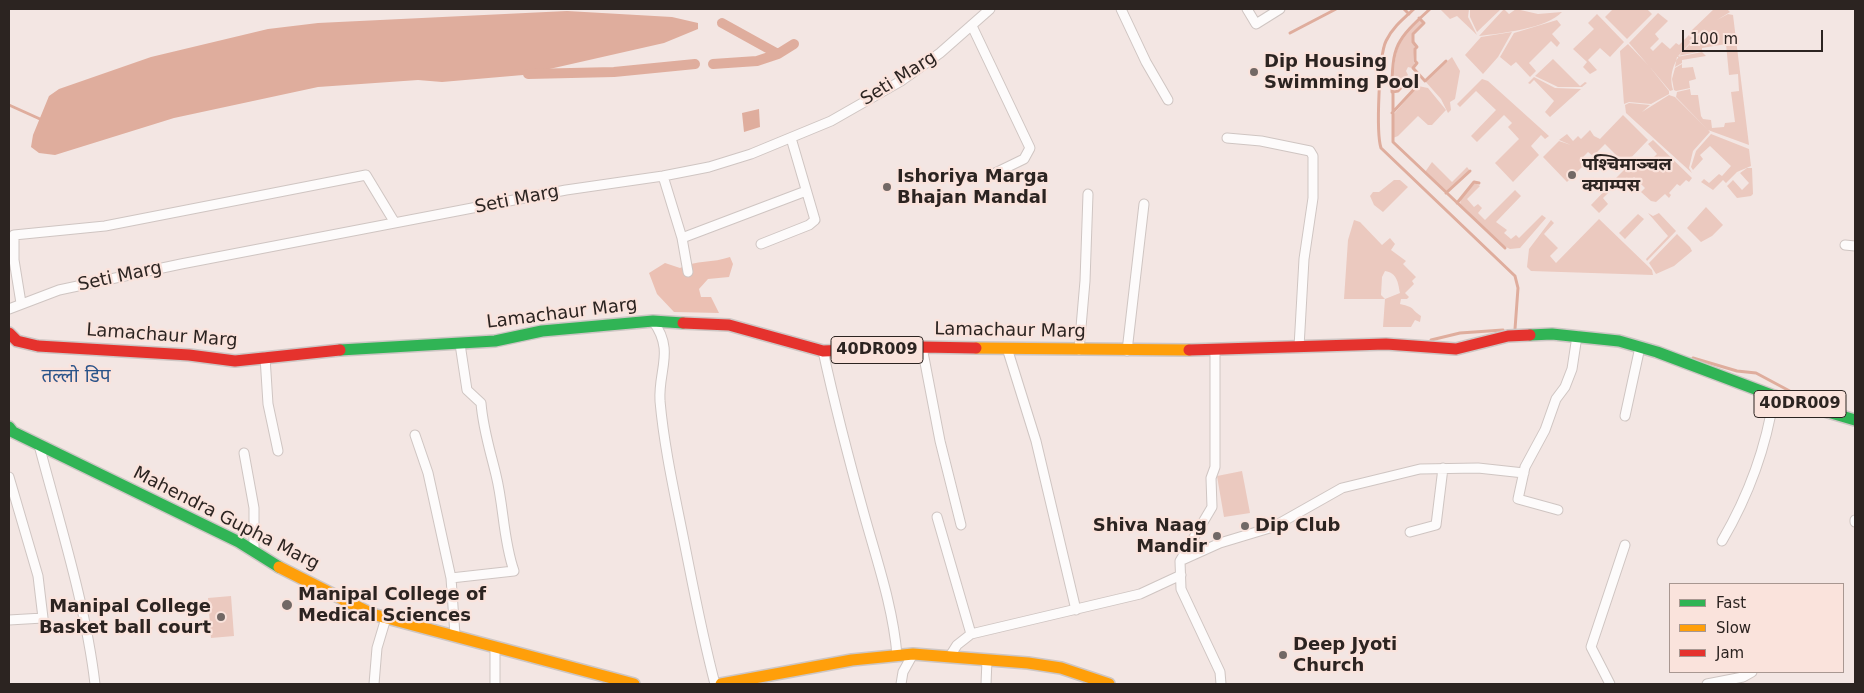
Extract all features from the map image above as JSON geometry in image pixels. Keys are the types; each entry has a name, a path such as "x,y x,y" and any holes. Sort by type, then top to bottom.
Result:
{"main road":[{"name":"Lamachaur Marg","path":"9,333 17,341 38,346 180,354 235,361 373,346 436,342 460,344 494,342 552,330 653,321 730,326 823,351 922,347 1127,351 1215,350 1386,344 1456,349 1522,335 1577,336 1640,347 1690,363 1774,396 1855,420"},
{"name":"Mahendra Gupha Marg","path":"9,427 13,432 254,550 288,572 372,614 634,684"},
{"path":"721,684 852,660 913,654 1061,668 1109,684"}],"street":[{"name":"Seti Marg","path":"9,309 21,303 78,286 566,190 663,176 709,167 791,138 831,121 901,81 940,53 990,9"},
{"path":"1122,9 1146,62 1168,100"},
{"path":"1247,9 1256,24 1280,9"},
{"path":"972,26 1030,148 1024,159 991,175"},
{"path":"761,244 810,225 814,220 791,138"},
{"path":"1227,138 1310,151 1313,156 1313,207 1304,259 1299,347"},
{"path":"21,303 14,260 14,234 105,226 366,175 395,223"},
{"path":"663,176 682,238 688,272"},
{"path":"682,238 806,191"},
{"path":"1079,350 1085,281 1088,194"},
{"path":"1127,351 1144,204"},
{"path":"1845,245 1855,246"},
{"path":"653,321 660,331 666,362 660,400 664,442 699,625 715,684"},
{"path":"1558,510 1518,500 1524,473 1545,430 1556,398 1565,387 1572,369 1577,336"},
{"path":"451,578 514,571 506,550 496,476 486,440 481,403 467,390 460,344"},
{"path":"922,347 940,441 961,525"},
{"path":"1625,416 1640,347"},
{"path":"1007,348 1036,441 1076,610"},
{"path":"1215,350 1214,467 1210,485 1212,506 1180,561 1181,589 1220,672 1222,684"},
{"path":"823,351 834,400 885,588 894,627 897,655"},
{"path":"266,357 268,404 278,452"},
{"path":"1722,541 1744,499 1762,455 1770,428 1774,396"},
{"path":"415,435 428,473 451,578 455,635"},
{"path":"39,445 67,550 95,684"},
{"path":"244,453 254,508 254,550"},
{"path":"1410,532 1436,525 1443,468"},
{"path":"1180,561 1220,543 1273,527 1342,488 1420,469 1478,468 1524,473"},
{"path":"9,477 38,576 42,618 9,620"},
{"path":"937,517 971,634"},
{"path":"1610,684 1591,647 1625,545"},
{"path":"950,656 957,645 971,634 1140,594 1181,575"},
{"path":"374,684 377,648 386,618"},
{"path":"495,647 495,684"},
{"path":"900,684 903,672 913,654"},
{"path":"986,684 987,660"},
{"path":"1707,684 1743,677 1750,673"}],"shaded area":[{"path":"1440,9 1469,9 1468,17 1477,35 1457,16 1450,19"},
{"path":"1470,9 1501,9 1477,32 1470,17"},
{"path":"1504,9 1509,14 1516,9 1538,14 1562,12 1555,18 1535,26 1511,32 1479,36"},
{"path":"1613,9 1647,9 1652,14 1627,39 1605,17"},
{"path":"1714,9 1727,9 1730,12 1717,20 1728,14 1733,15 1749,145 1708,130 1676,97 1677,92 1690,89 1691,95 1698,95 1701,116 1703,119 1711,120 1712,128 1724,127 1725,123 1735,122 1731,92 1739,91 1738,74 1729,75 1726,44 1702,48 1702,51 1678,56 1705,29 1696,35 1692,30"},
{"path":"567,11 672,17 698,23 698,29 664,43 523,75 442,82 418,80 318,87 174,118 55,155 39,153 31,147 33,135 49,96 59,89 151,57 268,29 318,23"},
{"path":"1658,13 1668,21 1655,34 1659,39 1650,48 1653,51 1662,42 1670,49 1676,43 1679,45 1689,35 1692,38 1689,41 1692,41 1675,63 1672,75 1673,90 1670,91 1649,66 1669,91 1669,94 1651,104 1629,102 1624,104 1620,51 1628,44 1648,65 1629,43"},
{"path":"1597,14 1624,42 1610,57 1600,48 1588,60 1597,70 1590,74 1583,67 1587,62 1573,49 1594,29 1588,23"},
{"path":"1419,19 1423,23 1413,34 1415,45 1413,61 1415,64 1412,68 1408,67 1406,71 1408,75 1401,83 1399,82 1396,87 1398,89 1395,92 1393,80 1400,43"},
{"path":"1557,20 1561,25 1552,34 1560,43 1557,47 1551,41 1529,63 1536,71 1530,77 1516,62 1511,66 1500,57 1514,33"},
{"path":"1512,32 1498,57 1483,74 1465,55 1481,37"},
{"path":"1702,52 1706,56 1682,60 1682,63 1675,67 1677,57"},
{"path":"1452,57 1460,71 1455,99 1450,102 1451,110 1448,113 1441,99 1425,81"},
{"path":"1553,59 1580,86 1585,82 1587,83 1582,87 1558,87 1535,76"},
{"path":"1682,64 1682,68 1693,67 1696,79 1689,81 1690,88 1676,91 1674,90 1672,79 1675,68"},
{"path":"1534,77 1555,88 1581,89 1550,117 1545,112 1554,101 1534,80 1530,84 1528,83"},
{"path":"1482,79 1488,81 1549,136 1545,139 1541,135 1531,146 1539,155 1513,182 1495,163 1519,139 1508,127 1512,123 1504,115 1477,142 1471,136 1496,110 1476,91 1460,107 1457,104"},
{"path":"1418,86 1428,88 1446,110 1432,125 1428,125 1418,116 1398,136 1393,138 1393,115"},
{"path":"1669,95 1675,97 1710,132 1693,151 1689,168 1692,173 1626,113 1625,105 1629,103 1650,105 1642,112"},
{"path":"759,109 760,127 744,132 742,113"},
{"path":"1623,115 1648,140 1625,164 1605,144 1593,156 1588,152 1581,159 1585,164 1567,182 1543,157 1559,141 1571,145 1559,140 1567,134 1573,141 1578,136 1581,139 1590,130 1594,136 1600,139"},
{"path":"1711,134 1749,149 1751,166 1737,172 1726,183 1723,180 1713,190 1701,182 1704,179 1709,183 1719,174 1722,176 1731,166 1710,146 1700,155 1703,159 1693,170 1691,167 1696,151"},
{"path":"1653,140 1692,178 1689,182 1686,180 1680,186 1677,184 1669,193 1671,195 1669,198 1665,194 1656,202 1651,201 1641,192 1645,188 1634,177 1621,190 1612,182 1632,162 1641,170 1657,154 1648,144"},
{"path":"1432,162 1452,182 1467,167 1470,171 1446,193 1425,172"},
{"path":"1747,168 1752,168 1753,194 1737,198 1727,186 1733,180 1742,190 1749,183 1740,173"},
{"path":"1394,180 1400,180 1408,187 1383,212 1374,205 1370,196 1373,192 1379,192"},
{"path":"1475,183 1480,186 1467,199 1474,207 1478,204 1482,208 1478,213 1485,220 1515,190 1521,196 1496,222 1507,230 1504,233 1511,239 1516,235 1519,238 1542,215 1546,218 1520,248 1510,249 1504,246 1460,205 1461,198"},
{"path":"1612,183 1615,186 1603,198 1608,204 1599,213 1591,205"},
{"path":"1706,207 1723,225 1712,236 1701,242 1687,228"},
{"path":"1648,213 1653,216 1659,213 1676,231 1647,261 1646,259 1668,236"},
{"path":"1638,214 1644,219 1625,239 1619,233"},
{"path":"1599,219 1652,270 1653,275 1531,271 1527,267 1529,249 1551,220 1554,223 1544,234 1558,248 1550,256 1556,263"},
{"path":"1354,220 1360,222 1382,245 1390,238 1395,244 1391,250 1406,261 1403,264 1416,277 1412,281 1414,284 1405,293 1409,297 1401,299 1400,304 1411,307 1421,316 1420,322 1415,320 1411,327 1383,327 1385,299 1344,299 1348,240","holes":["1385,271 1389,272 1398,282 1400,293 1385,299 1381,295 1382,277"]},
{"path":"1677,234 1692,251 1674,266 1656,274 1649,263"},
{"path":"730,257 733,264 729,277 708,279 699,289 701,297 711,297 719,313 674,312 657,294 649,273 665,263 680,268 686,265"},
{"path":"1242,471 1250,513 1224,517 1217,476"},
{"name":"Manipal College Basket ball court","path":"231,596 234,636 211,638 208,598"}],"waterway":[{"path":"1290,33 1336,9"},
{"path":"1404,9 1409,14"},
{"path":"1414,9 1391,32 1384,49 1380,77 1379,140 1381,148 1515,276 1518,288 1515,329"},
{"path":"1408,80 1398,91 1392,92 1395,53 1403,36 1430,9"},
{"path":"1419,18 1424,23 1413,34 1413,42 1417,47 1415,49 1415,61 1417,63 1413,68 1425,81 1446,61"},
{"path":"722,23 778,54 794,44"},
{"path":"713,64 757,61 778,54"},
{"path":"528,74 614,72 695,64"},
{"path":"1392,113 1417,86"},
{"path":"1393,93 1393,142 1505,248"},
{"path":"9,105 40,119"},
{"path":"1446,193 1470,171"},
{"path":"1457,203 1474,182 1479,183"},
{"path":"1431,340 1460,333 1503,330"},
{"path":"1693,358 1737,371 1756,373 1799,396"}],"traffic: fast":[{"path":"340,350 495,341 542,331 653,321 683,323"},
{"path":"1530,335 1552,334 1619,341 1657,352 1774,396 1855,420"},
{"path":"9,427 13,432 239,542 279,567"}],"traffic: slow":[{"path":"976,348 1189,350"},
{"path":"279,567 372,614 634,684"},
{"path":"721,684 852,660 913,654 1028,663 1061,668 1109,684"}],"traffic: jam":[{"path":"683,323 729,325 823,351 922,347 976,348"},
{"path":"9,333 17,341 38,346 189,355 235,361 340,350"},
{"path":"1189,350 1386,344 1456,349 1508,336 1530,335"}],"place":[{"name":"Dip Housing Swimming Pool","path":"1254,72"},
{"name":"पश्‍चिमाञ्‍चल क्याम्पस","path":"1572,175"},
{"name":"Ishoriya Marga Bhajan Mandal","path":"887,187"},
{"name":"Dip Club","path":"1245,526"},
{"name":"Shiva Naag Mandir","path":"1217,536"},
{"name":"Manipal College of Medical Sciences","path":"287,605"},
{"name":"Manipal College Basket ball court","path":"221,617"},
{"name":"Deep Jyoti Church","path":"1283,655"}],"district":[{"name":"तल्लो डिप","path":"76,377"}]}
